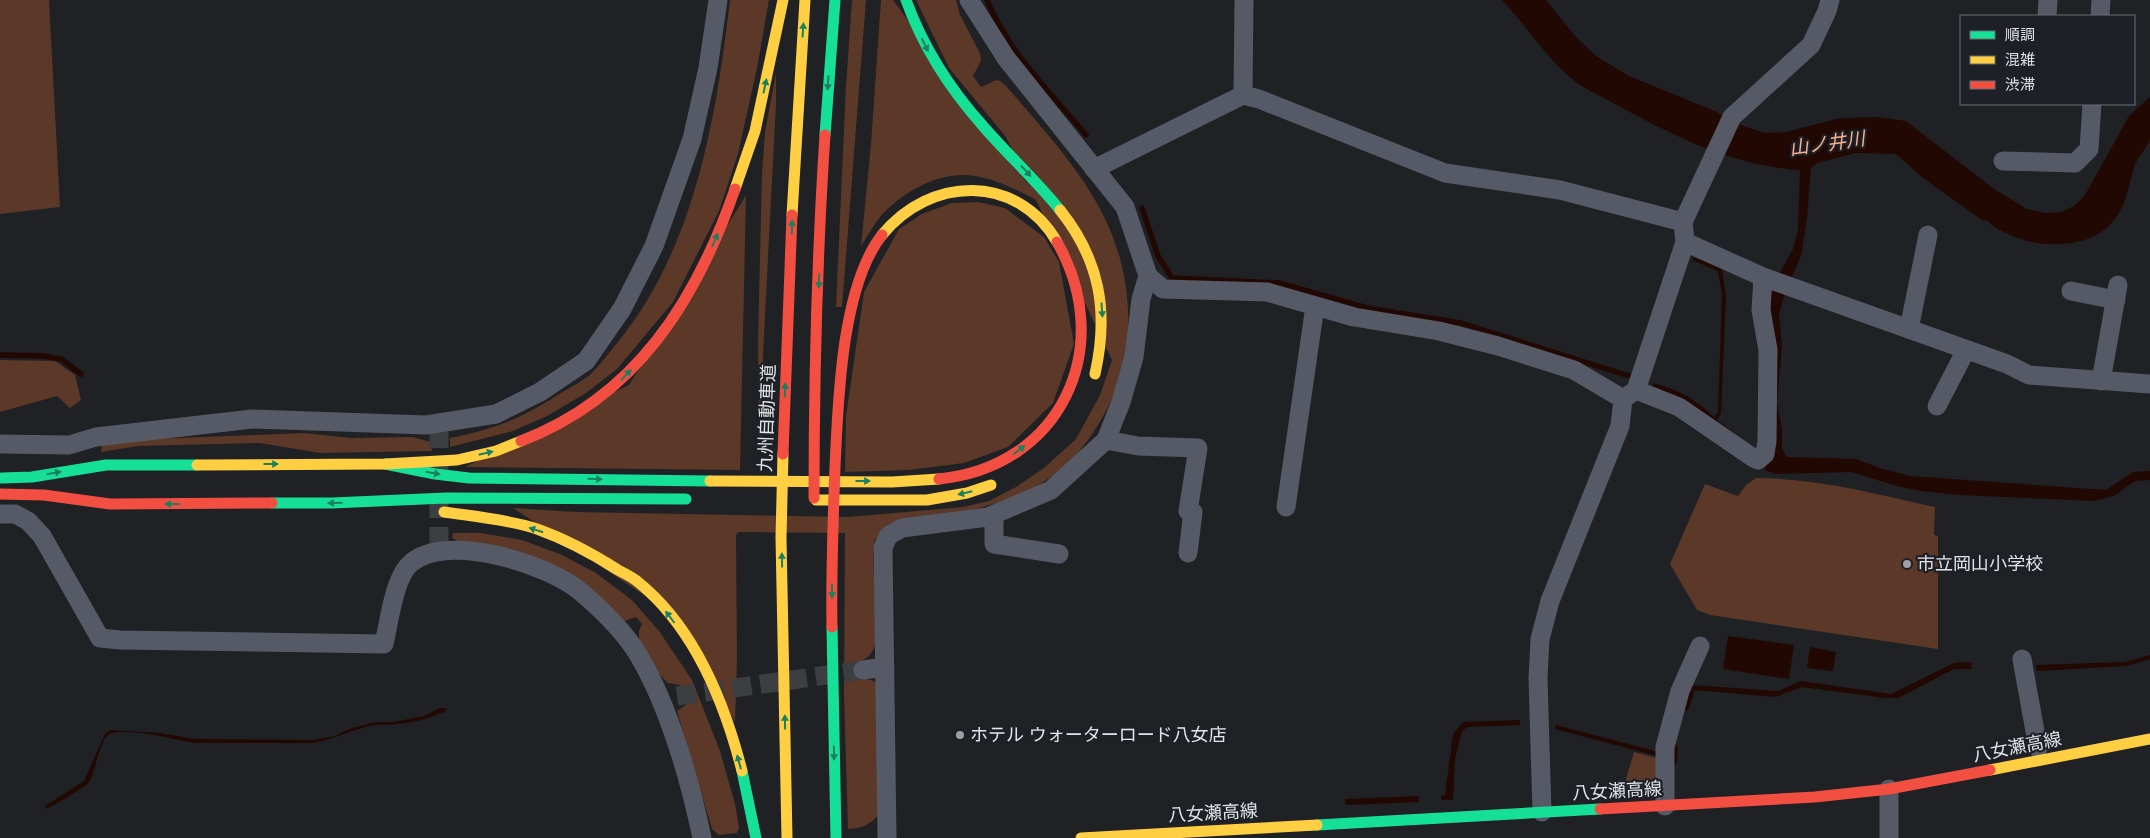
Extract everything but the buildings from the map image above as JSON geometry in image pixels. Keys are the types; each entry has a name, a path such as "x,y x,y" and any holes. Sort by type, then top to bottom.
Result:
{"main road":[{"path":"2,478 32,477 106,465 385,464 457,460 496,451 576,416 618,383 650,350 674,317 700,275 725,217 755,132 783,0"},
{"name":"九州自動車道","path":"788,838 781,538 783,438 795,146 805,0"},
{"path":"814,514 814,431 822,183 835,0"},
{"path":"906,0 913,21 935,65 973,115 1066,217 1084,248 1096,276 1103,307 1103,337 1091,389"},
{"path":"385,464 451,476 736,481 914,481 971,473 996,464 1014,455 1037,436 1059,411 1075,379 1084,341 1082,306 1071,268 1053,234 1034,213 1008,198 982,191 953,190 927,198 903,214 876,242 852,303 842,353 837,433 831,542 836,832"},
{"path":"768,500 926,500 967,493 1000,482"},
{"path":"0,494 44,495 110,504 332,503 446,498 700,499"},
{"path":"384,501 535,529 585,550 637,582 666,611 689,642 706,672 720,704 738,758 756,838"},
{"name":"八女瀬高線","path":"1081,838 1815,797 1889,789 2150,739"}],"street":[{"path":"0,444 69,445 96,437 252,419 426,425 496,414 540,392 586,361 622,308 654,246 692,139 708,68 718,0"},
{"path":"969,0 1006,58 1125,207 1148,276 1163,289 1267,292 1354,317 1439,331 1498,346 1574,370 1629,395 1678,407 1758,460 1765,454 1767,441 1768,350 1761,310 1775,281"},
{"path":"1243,95 1244,0"},
{"path":"1542,812 1538,678 1540,639 1550,601 1620,426 1629,395 1685,242 1683,222 1732,116 1811,46 1830,0"},
{"path":"2047,15 2048,0"},
{"path":"2100,15 2101,0"},
{"path":"1094,168 1243,95 1259,99 1445,173 1560,190 1683,222"},
{"path":"2003,161 2075,163 2089,149 2092,105"},
{"path":"1909,330 1928,235"},
{"path":"1685,242 1775,281 2007,364 2029,375 2150,384"},
{"path":"887,838 883,548 888,536 902,528 988,517 1051,490 1106,440 1121,402 1134,357 1141,299 1148,276"},
{"path":"2071,291 2117,292 2101,380"},
{"path":"1286,506 1315,306"},
{"path":"1937,406 1966,350"},
{"path":"1106,440 1138,446 1198,448 1188,511 1193,512 1188,553"},
{"path":"0,514 15,514 28,521 42,536 100,638 120,640 384,644 400,578 411,563 433,551 464,549 506,558 550,573 580,591 616,625 668,698 675,742 702,838"},
{"path":"994,515 994,544 1058,554"},
{"path":"1665,806 1666,747 1680,691 1700,646"},
{"path":"2022,659 2038,748"},
{"path":"863,670 885,667"},
{"path":"1889,789 1890,838"},
{"path":"1338,838 1348,822"}],"shaded area":[{"path":"0,0 49,0 60,207 0,214"},
{"path":"730,0 769,0 757,68 738,154 719,211 673,302 617,369 586,393 547,416 513,431 450,447 450,438 482,431 510,421 550,400 590,375 617,343 644,306 666,266 698,180 709,136"},
{"path":"852,0 866,0 842,307 836,307 846,86"},
{"path":"881,0 893,0 1042,203 993,180 975,176 948,176 910,191 899,199 880,217 861,246 871,144"},
{"path":"916,0 956,0 960,15 980,53 981,61 973,76 981,87 996,80 1007,87 1050,137 1088,188 1104,215 1116,244 1124,276 1128,310 1128,335 1122,371 1109,405 1096,429 1080,450 1052,477 1022,493 984,507 885,527 875,540 873,552 876,639 871,653 860,662 861,678 874,681 877,684 880,813 866,825 848,829 844,694 845,533 739,532 736,535 737,660 735,722 680,619 513,508 576,512 849,517 963,507 989,501 1016,487 1044,468 1076,439 1100,395 1112,360 1006,137 949,68"},
{"path":"776,73 763,355 762,450 759,450 758,342 762,173 765,132"},
{"path":"746,195 740,470 465,467 629,385"},
{"path":"978,202 1005,208 1044,237 1059,262 1074,344 1053,403 1008,447 964,463 909,470 845,472 846,416 864,292 899,229 922,214 952,203"},
{"path":"0,360 55,361 75,375 81,400 70,408 57,396 0,412"},
{"path":"304,433 351,438 412,437 431,442 432,451 320,453 260,443 138,446 101,452 102,446 125,440"},
{"path":"1756,478 1824,484 1935,507 1934,535 1938,536 1938,649 1710,615 1697,610 1670,564 1705,484 1738,496 1746,485"},
{"path":"453,533 481,533 522,540 562,555 596,573 632,600 659,631 692,680 720,751 735,804 739,828 737,833 719,835 712,829 677,711 687,704 680,685 668,683 655,670 639,644 639,631 642,624 636,617 625,621 587,589 459,542 452,538"},
{"path":"1634,752 1660,759 1659,788 1625,790 1626,779"}],"water":[{"name":"山ノ井川","path":"1502,0 1546,0 1575,36 1596,56 1629,76 1717,112 1735,123 1765,133 1786,132 1840,118 1878,117 1906,121 1994,189 2027,209 2045,213 2061,212 2074,206 2085,195 2129,116 2150,97 2150,139 2135,165 2123,205 2116,217 2098,234 2075,242 2063,244 2036,243 2002,231 1986,219 1983,221 1922,177 1896,154 1856,153 1817,163 1811,168 1807,218 1801,256 1785,293 1779,314 1782,346 1777,402 1782,430 1782,449 1787,457 1856,459 1910,476 2106,490 2133,472 2150,471 2150,480 2135,481 2114,496 2094,501 1958,495 1897,486 1851,472 1775,474 1765,470 1765,324 1771,289 1793,249 1798,231 1800,170 1752,163 1706,148 1662,129 1586,88 1576,82 1556,64"},
{"path":"1693,257 1722,269 1726,296 1721,414 1717,420 1753,447 1652,390 1653,383 1662,385 1693,400 1714,417 1718,412 1722,295 1718,271 1692,260"},
{"path":"1728,636 1794,645 1789,679 1723,669"},
{"path":"1810,647 1836,652 1833,671 1807,668"},
{"path":"2150,655 2150,659 2127,666 2037,671 2036,665 2125,662"},
{"path":"1971,662 1972,669 1954,669 1898,698 1802,687 1775,697 1695,690 1688,711 1682,709 1691,685 1778,691 1801,681 1891,694 1954,663"},
{"path":"440,708 447,708 446,711 422,720 374,725 314,743 196,743 151,734 115,732 108,735 102,744 89,782 47,809 45,806 84,781 105,734 110,730 160,733 194,739 313,740 335,736 349,729 376,722 394,722 424,716"},
{"path":"1520,720 1520,725 1468,727 1462,731 1455,759 1453,800 1441,800 1441,796 1445,795 1453,734 1463,722"},
{"path":"1556,725 1659,752 1657,756 1555,729"},
{"path":"1419,796 1419,802 1346,805 1345,799"}],"waterway":[{"path":"987,0 1018,55 1086,135"},
{"path":"1142,208 1158,256 1172,278 1279,283 1367,308 1461,323 1629,376"},
{"path":"0,355 44,356 61,359 81,374"},
{"path":"1674,763 1675,747"}],"tunnel":[{"path":"439,429 439,472"},
{"path":"439,499 439,551"},
{"path":"677,696 863,670"}],"traffic: fast":[{"path":"825,135 835,0"},
{"path":"906,0 920,34 948,82 971,112 1060,210"},
{"path":"385,464 435,474 469,478 710,481"},
{"path":"2,478 32,477 106,465 197,465"},
{"path":"272,503 332,503 446,498 686,499"},
{"path":"832,627 836,838"},
{"path":"742,771 756,838"},
{"path":"1317,825 1600,809"}],"traffic: slow":[{"path":"735,189 755,131 783,0"},
{"path":"792,215 805,0"},
{"path":"882,235 902,216 924,202 948,193 972,190 997,194 1020,204 1040,219 1057,242"},
{"path":"1060,210 1074,229 1084,248 1098,288 1101,308 1101,329 1095,374"},
{"path":"197,465 385,464 457,460 496,451 521,441"},
{"path":"783,454 781,538 787,838"},
{"path":"710,481 892,482 939,479"},
{"path":"816,500 927,500 967,493 991,485"},
{"path":"444,512 504,521 537,529 579,547 638,582 658,600 675,621 705,668 735,745 742,771"},
{"path":"1990,770 2150,739"},
{"path":"1081,838 1317,825"}],"traffic: jam":[{"path":"814,498 816,316 825,135"},
{"path":"521,441 562,422 597,399 629,371 656,341 680,306 701,269 735,189"},
{"path":"783,454 792,215"},
{"path":"832,627 835,467 840,379 844,346 858,284 868,257 882,235"},
{"path":"939,479 982,470 1017,452 1046,426 1066,395 1078,360 1081,322 1074,282 1057,242"},
{"path":"0,494 44,495 110,504 272,503"},
{"path":"1600,809 1815,797 1889,789 1990,770"}],"place":[{"name":"市立岡山小学校","path":"1907,564"},
{"name":"ホテル ウォーターロード八女店","path":"960,735"}]}
